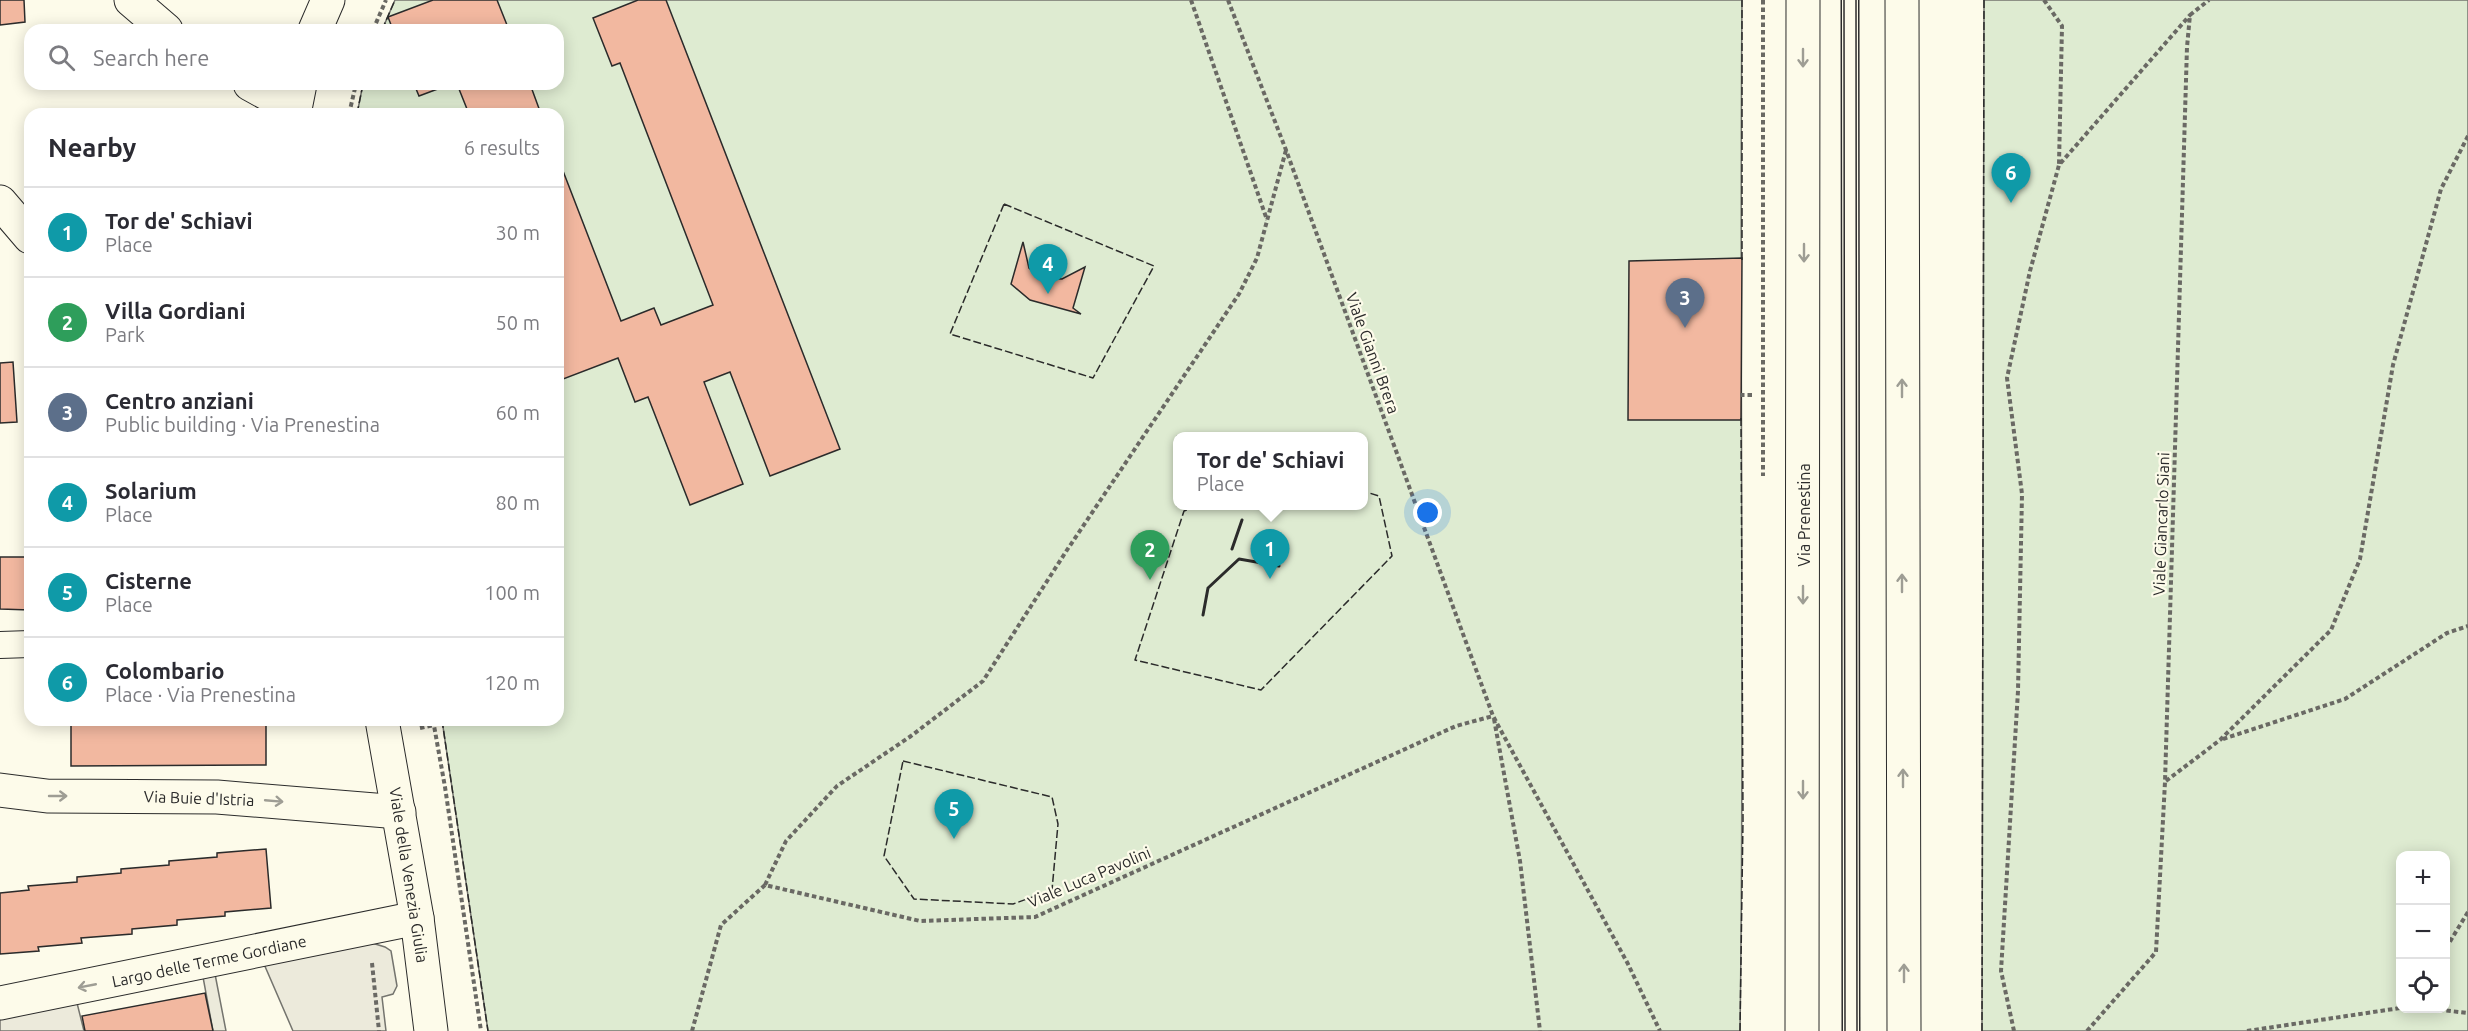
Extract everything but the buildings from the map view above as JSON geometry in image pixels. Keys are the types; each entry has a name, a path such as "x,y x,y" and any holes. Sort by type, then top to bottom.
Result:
{"main road":[{"path":"131,0 159,24"},
{"path":"318,24 328,0"},
{"name":"Via Prenestina","path":"1802,1031 1803,0"},
{"path":"1902,0 1904,1031"},
{"path":"265,90 296,102"},
{"path":"0,202 24,230"},
{"name":"Viale della Venezia Giulia","path":"383,726 417,918 431,1031"},
{"name":"Via Buie d'Istria","path":"0,790 47,796 217,796 399,812"},
{"name":"Largo delle Terme Gordiane","path":"0,1003 417,918"}],"street":[{"path":"0,645 24,644"}],"lane":[{"path":"1850,0 1851,1031"}],"path":[{"path":"376,24 386,0"},
{"path":"1191,0 1268,222"},
{"name":"Viale Gianni Brera","path":"1228,0 1287,150 1493,716"},
{"path":"2014,1031 2001,971 2018,692 2022,494 2007,378 2030,271 2059,165 2062,26 2044,0"},
{"path":"2059,165 2190,15 2209,0"},
{"name":"Viale Giancarlo Siani","path":"2087,1031 2157,952 2165,782 2190,15"},
{"path":"350,108 355,90"},
{"path":"2165,782 2220,740 2331,630 2360,558 2393,365 2441,189 2468,136"},
{"path":"692,1031 721,925 765,885 786,841 837,786 911,736 983,681 1067,550 1239,294 1257,258 1287,150"},
{"path":"1740,395 1753,395"},
{"path":"2220,740 2345,699 2447,633 2468,626"},
{"path":"1493,716 1520,861 1540,1031"},
{"path":"1493,716 1629,964 1660,1031"},
{"name":"Viale Luca Pavolini","path":"765,885 920,921 1035,916 1456,726 1493,716"},
{"path":"414,730 425,726"},
{"path":"434,726 445,787 481,1031"},
{"path":"2450,940 2468,912"},
{"path":"371,960 379,1031"},
{"path":"2247,1031 2396,1009"},
{"path":"2450,1011 2468,1013"}],"green space":[{"path":"395,0 1742,0 1740,1031 488,1031 443,726 564,726 564,108 358,108 362,90 564,90 564,24 385,24"},
{"path":"1984,0 2468,0 2468,1031 1982,1031"}],"shaded area":[{"path":"372,943 391,951 397,986 393,994 382,997 386,1031 293,1031 264,964"},
{"path":"215,974 226,1031 213,1031 203,977"},
{"path":"77,1003 84,1031 0,1031 0,1018"}],"tram line":[{"path":"1844,0 1845,1031"},
{"path":"1856,0 1857,1031"}],"fence":[{"path":"385,24 395,0"},
{"path":"1742,0 1742,260"},
{"path":"1982,1031 1984,0"},
{"path":"358,108 362,90"},
{"path":"1004,204 1154,266 1093,378 950,334 1004,204"},
{"path":"1740,1031 1743,820 1741,416"},
{"path":"1187,510 1184,511 1135,660 1261,690 1392,556 1379,496 1368,493"},
{"path":"443,726 488,1031"},
{"path":"903,761 1052,797 1058,824 1052,890 1013,904 914,899 884,856 903,761"}],"wall":[{"path":"1232,549 1242,520"},
{"path":"1203,615 1208,588 1239,559 1279,566"}],"place":[{"name":"Colombario","path":"2011,203"},
{"name":"Solarium","path":"1048,294"},
{"name":"Centro anziani","path":"1685,328"},
{"name":"Tor de' Schiavi","path":"1270,579"},
{"name":"Villa Gordiani","path":"1150,580"},
{"name":"Cisterne","path":"954,839"}]}
